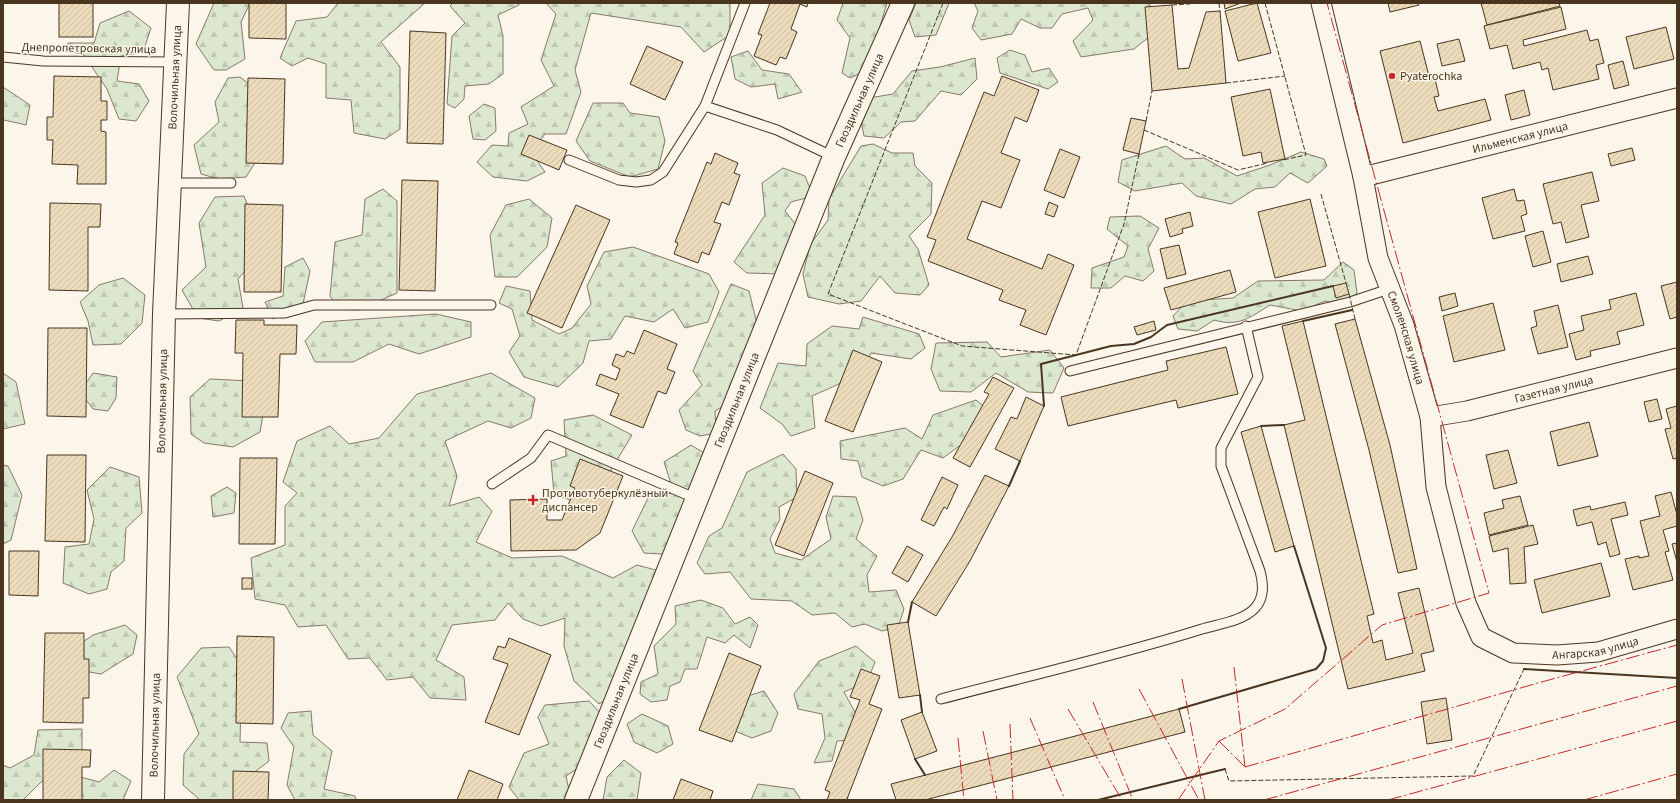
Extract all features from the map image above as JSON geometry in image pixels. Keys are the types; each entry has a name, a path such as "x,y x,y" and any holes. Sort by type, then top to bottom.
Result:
{"street":[{"name":"Волочильная улица","path":"153,800 164,314 178,3"},
{"name":"Гвоздильная улица","path":"576,800 834,157 903,3"},
{"name":"Смоленская улица","path":"1321,3 1363,177 1378,258 1404,324 1430,417 1436,488 1466,603 1481,637 1513,653"},
{"name":"Ильменская улица","path":"1363,177 1677,98"},
{"name":"Газетная улица","path":"1430,417 1467,411 1677,358"},
{"name":"Ангарская улица","path":"1513,653 1557,655 1598,652 1677,629"}],"lane":[{"path":"569,160 619,180 636,182 651,180 663,172 706,106 745,3"},
{"name":"Днепропетровская улица","path":"3,57 44,61 175,62"},
{"path":"706,106 777,130 834,157"},
{"path":"170,183 231,183"},
{"path":"1070,371 1246,326 1350,302 1389,289"},
{"path":"164,314 285,314 314,305 490,305"},
{"path":"941,698 1175,638 1241,617 1255,608 1262,596 1264,584 1221,466 1221,448 1258,376 1246,326"},
{"path":"492,484 531,458 548,435 697,499"}],"green space":[{"path":"214,3 250,3 241,22 245,59 226,70 214,70 196,44"},
{"path":"338,3 425,3 381,42 400,67 400,129 385,139 354,133 351,100 326,98 326,64 308,58 292,66 280,58 296,21 327,17"},
{"path":"453,3 519,3 519,5 498,15 503,36 503,74 489,84 465,86 464,99 455,108 447,104 452,36 465,23 450,6"},
{"path":"546,3 730,3 730,35 704,52 681,27 591,13 575,70 581,92 566,134 545,134 531,152 545,172 527,181 493,177 477,162 492,145 508,146 509,133 528,124 521,107 554,86 541,60 556,14"},
{"path":"843,3 887,3 867,70 850,78 842,73 850,38 837,20"},
{"path":"916,3 949,3 936,35 915,37 909,20"},
{"path":"974,3 1149,3 1159,29 1134,49 1081,57 1073,41 1093,20 1088,8 1062,14 1052,28 1040,28 1021,19 1012,34 981,40 972,28 978,11"},
{"path":"129,11 151,28 143,52 121,56 117,81 139,84 149,101 136,121 119,119 107,89 83,54 65,51 68,43 94,43 100,23"},
{"path":"1010,50 1025,55 1032,72 1049,68 1058,82 1048,89 1000,73 997,58"},
{"path":"748,51 762,70 789,74 802,92 778,99 775,84 751,87 735,79 731,57"},
{"path":"975,58 977,79 961,95 941,91 915,121 901,122 884,138 864,136 859,111 869,98 893,94 912,71 940,67"},
{"path":"240,77 263,95 260,155 246,177 219,179 201,174 194,145 219,122 215,102 228,78"},
{"path":"3,87 30,105 26,125 4,120 3,123"},
{"path":"593,103 623,103 630,113 659,117 665,141 658,169 630,177 590,161 576,141"},
{"path":"484,104 495,108 496,131 485,140 473,139 469,116"},
{"path":"873,144 892,153 913,153 915,166 932,183 931,214 909,236 918,249 929,285 920,295 895,293 880,276 861,301 839,304 808,297 803,274 810,245 828,220 829,199 861,146"},
{"path":"1166,146 1185,159 1204,158 1237,176 1270,165 1301,152 1324,159 1327,166 1308,183 1290,173 1275,187 1255,189 1231,204 1196,196 1182,183 1135,191 1118,182 1122,160"},
{"path":"783,168 805,176 813,196 791,202 785,211 799,229 783,274 747,273 734,262 765,215 762,183"},
{"path":"383,189 397,201 397,293 359,310 339,309 330,296 335,242 362,235 365,199"},
{"path":"244,196 256,227 251,264 238,279 243,308 219,321 198,318 182,290 206,267 199,223 215,197"},
{"path":"529,199 552,218 547,247 517,277 495,277 490,235 506,205"},
{"path":"1140,216 1159,228 1148,249 1154,271 1143,281 1125,276 1111,288 1091,288 1092,268 1124,257 1128,246 1107,229 1110,217"},
{"path":"633,247 709,274 719,292 708,322 685,328 673,309 654,322 625,316 611,339 589,341 583,363 558,387 524,377 509,352 520,336 512,309 499,303 506,286 530,291 532,320 559,334 572,328 591,304 587,286 604,252"},
{"path":"303,258 310,271 303,304 273,319 265,302 283,296 285,267"},
{"path":"1343,262 1354,270 1357,293 1344,306 1325,301 1302,311 1270,305 1244,320 1237,322 1223,322 1214,320 1197,331 1178,329 1173,316 1187,301 1233,298 1258,281 1324,280"},
{"path":"123,278 145,295 142,323 121,344 93,345 88,321 80,302 99,285"},
{"path":"731,284 749,291 759,332 731,401 715,411 716,433 700,436 686,430 679,410 702,385 693,371"},
{"path":"436,314 471,322 471,337 419,354 389,344 353,362 315,362 305,341 322,322"},
{"path":"863,317 919,334 925,348 911,359 871,353 867,361 854,375 812,396 815,428 791,436 782,424 760,408 778,363 806,366 807,344 832,326 859,329"},
{"path":"987,342 1001,357 1050,350 1064,368 1053,393 1028,392 996,373 971,392 940,391 931,369 936,343"},
{"path":"3,373 16,382 25,424 3,429"},
{"path":"93,373 117,377 116,398 108,411 93,409 80,392"},
{"path":"491,373 535,398 531,418 511,428 488,421 445,441 457,476 449,506 479,497 492,511 476,542 512,558 562,556 613,578 637,565 663,572 613,696 599,704 574,681 564,646 565,618 541,626 523,619 508,603 495,620 452,625 436,660 464,677 466,700 430,698 413,677 387,680 370,658 348,659 326,625 298,627 285,605 255,599 251,558 285,545 285,506 297,493 283,482 297,441 330,426 349,444 379,438 417,394"},
{"path":"210,379 251,381 265,402 260,432 233,447 204,443 191,434 190,397"},
{"path":"976,400 987,409 973,436 943,458 921,450 903,479 883,486 862,477 858,461 841,459 840,441 905,428 922,439 933,415"},
{"path":"593,415 632,435 605,480 573,501 554,494 551,461 566,456 564,420"},
{"path":"691,445 707,455 679,555 644,553 632,531 649,496 674,493 664,462"},
{"path":"783,454 796,469 797,497 779,507 780,519 770,539 775,553 801,560 831,539 826,517 833,496 856,497 863,520 856,539 877,556 867,575 869,592 896,590 904,609 898,627 882,631 865,624 852,627 835,613 812,615 792,601 751,599 730,572 705,574 697,563 709,536 722,528 747,472"},
{"path":"3,465 8,466 22,495 11,540 3,544"},
{"path":"110,467 139,477 142,513 126,528 124,561 111,572 107,589 89,594 63,583 65,547 89,544 94,519 87,490"},
{"path":"227,487 236,493 234,513 213,517 211,496"},
{"path":"701,600 723,608 735,624 750,617 758,625 750,648 734,635 725,643 707,637 697,669 685,669 680,682 670,686 667,700 651,702 640,694 641,682 658,674 654,646 676,624 675,606"},
{"path":"125,625 137,635 133,654 101,674 78,670 70,651 93,635"},
{"path":"856,646 875,662 867,682 844,692 861,723 852,740 837,741 832,761 814,763 825,738 822,714 798,709 794,694 819,661"},
{"path":"229,647 249,677 241,697 240,742 267,743 269,761 244,780 243,800 200,800 183,785 184,754 199,734 177,677 201,648"},
{"path":"764,691 778,713 771,731 752,738 730,729 737,699"},
{"path":"589,701 603,716 600,754 566,776 571,800 519,800 509,787 524,753 549,744 538,717 545,705"},
{"path":"311,711 313,735 332,751 324,789 355,796 356,800 295,800 287,785 294,747 281,728 288,713"},
{"path":"642,714 668,726 673,744 657,753 634,742 627,724"},
{"path":"82,729 82,757 60,763 23,800 3,800 3,765 10,768 34,755 38,730"},
{"path":"624,760 641,773 637,800 603,800 607,777"},
{"path":"114,770 131,781 123,800 69,800 69,774 99,782"},
{"path":"758,784 794,789 801,800 751,800"}],"building":[{"path":"59,3 93,3 93,37 59,37"},
{"path":"249,3 286,3 286,39 249,38"},
{"path":"770,3 808,3 807,7 800,4 791,29 797,32 786,59 780,57 776,65 754,56 762,35 758,34"},
{"path":"1224,3 1241,3 1225,9"},
{"path":"1257,3 1271,53 1238,61 1225,11"},
{"path":"1388,3 1418,3 1419,5 1390,12"},
{"path":"1481,3 1559,3 1560,6 1487,25"},
{"path":"1172,5 1178,69 1189,68 1206,12 1220,11 1226,83 1152,91 1145,7"},
{"path":"1561,7 1566,29 1523,40 1524,46 1587,30 1590,41 1598,39 1604,63 1596,65 1599,79 1553,90 1548,68 1542,70 1540,62 1513,69 1507,45 1490,49 1484,26"},
{"path":"1666,27 1674,59 1634,69 1626,37"},
{"path":"410,31 446,33 443,144 407,143"},
{"path":"1459,39 1465,61 1442,66 1437,44"},
{"path":"1420,41 1430,80 1435,79 1439,96 1434,97 1438,111 1485,99 1491,120 1403,143 1380,51"},
{"path":"647,46 683,62 665,100 630,84"},
{"path":"1623,61 1629,85 1614,89 1608,65"},
{"path":"54,76 101,77 101,101 107,101 107,120 101,120 101,131 106,132 106,184 77,184 78,165 52,164 53,140 47,140 47,117 53,117"},
{"path":"1002,76 1039,90 1027,122 1015,117 1001,153 1020,160 1001,208 982,201 967,239 1042,269 1048,254 1074,265 1046,335 1020,325 1026,310 999,300 1003,290 928,261 936,240 927,237 984,92 994,96"},
{"path":"248,78 285,79 283,164 246,163"},
{"path":"1270,89 1285,159 1263,163 1261,152 1243,156 1231,97"},
{"path":"1524,90 1530,115 1511,120 1505,95"},
{"path":"1131,118 1146,121 1139,154 1123,150"},
{"path":"529,135 567,150 559,170 521,154"},
{"path":"1632,148 1635,160 1611,166 1608,154"},
{"path":"1060,149 1080,157 1064,198 1044,190"},
{"path":"715,153 738,163 734,173 740,175 729,205 722,202 714,222 721,224 709,255 702,252 698,263 674,254 678,243 675,242 707,162 711,164"},
{"path":"1592,172 1599,201 1581,205 1589,237 1566,243 1561,222 1553,224 1543,184"},
{"path":"402,180 438,181 435,291 399,290"},
{"path":"1514,189 1517,201 1524,200 1527,214 1521,216 1525,231 1493,239 1482,198"},
{"path":"1310,199 1326,266 1275,278 1258,212"},
{"path":"1049,202 1058,206 1054,217 1045,214"},
{"path":"50,203 101,204 100,227 88,227 88,291 49,290"},
{"path":"245,204 283,205 281,292 244,292"},
{"path":"576,205 610,220 562,328 527,313"},
{"path":"1190,212 1193,226 1182,229 1183,233 1170,237 1165,219"},
{"path":"1543,231 1551,262 1533,267 1525,236"},
{"path":"1179,245 1186,274 1167,279 1160,249"},
{"path":"1588,256 1593,274 1561,282 1557,264"},
{"path":"1230,270 1236,292 1171,310 1164,288"},
{"path":"1677,282 1677,317 1670,319 1661,286"},
{"path":"1346,283 1349,294 1336,298 1333,286"},
{"path":"1455,293 1458,306 1442,311 1439,297"},
{"path":"1636,293 1644,325 1617,332 1620,344 1590,351 1591,356 1576,360 1569,334 1584,330 1581,316 1611,309 1609,300"},
{"path":"1493,303 1505,350 1454,362 1443,316"},
{"path":"1558,305 1568,347 1538,354 1531,328 1537,326 1534,311"},
{"path":"1355,319 1390,445 1417,569 1398,573 1369,450 1335,324"},
{"path":"236,320 264,320 264,325 297,325 296,354 280,354 278,417 242,417 243,353 235,353"},
{"path":"1154,321 1156,330 1137,335 1134,327"},
{"path":"1303,321 1374,614 1367,616 1373,643 1382,640 1386,660 1413,653 1398,593 1419,588 1434,651 1421,654 1425,671 1348,689 1284,425 1305,420 1282,326"},
{"path":"48,328 87,328 86,417 47,416"},
{"path":"644,330 677,344 667,369 675,372 666,394 658,391 643,428 610,415 619,394 596,385 600,374 616,380 620,369 612,365 616,354 624,357 627,351 634,354"},
{"path":"1226,347 1238,394 1178,408 1176,400 1068,426 1061,397 1168,370 1166,361"},
{"path":"853,350 882,362 853,432 825,421"},
{"path":"993,377 1014,388 970,467 953,458 989,394 984,392"},
{"path":"1026,397 1044,406 1020,461 995,449 1011,417 1017,419"},
{"path":"1657,399 1662,419 1649,422 1644,402"},
{"path":"1677,406 1677,458 1673,459 1665,429 1671,428 1666,409"},
{"path":"1589,422 1598,456 1558,466 1550,432"},
{"path":"1261,426 1294,546 1275,552 1241,432"},
{"path":"1508,450 1517,483 1494,489 1486,455"},
{"path":"47,455 86,455 85,542 45,541"},
{"path":"240,458 277,458 275,544 239,544"},
{"path":"580,459 623,476 600,533 576,550 511,551 510,500 547,499 547,520 562,520 575,488 570,486"},
{"path":"805,471 833,483 804,556 775,545"},
{"path":"985,475 1009,486 970,561 936,616 912,602 952,537"},
{"path":"942,477 958,485 947,509 944,507 934,526 921,520"},
{"path":"1671,492 1677,515 1677,526 1663,530 1669,551 1665,552 1673,580 1633,590 1625,559 1639,556 1639,558 1649,556 1640,521 1660,516 1655,496"},
{"path":"1520,496 1528,525 1489,535 1484,513 1504,508 1502,500"},
{"path":"1625,502 1628,515 1611,519 1620,554 1610,557 1606,542 1598,545 1592,522 1577,526 1573,510 1590,506 1591,510"},
{"path":"1533,525 1538,544 1524,547 1526,583 1510,584 1508,548 1493,552 1489,536"},
{"path":"1677,543 1677,562 1672,544"},
{"path":"907,546 923,555 908,582 892,573"},
{"path":"9,551 39,551 38,596 9,595"},
{"path":"1601,563 1610,596 1542,613 1534,580"},
{"path":"242,578 252,578 252,589 242,589"},
{"path":"908,622 920,695 899,698 887,625"},
{"path":"45,633 84,633 84,659 89,659 89,698 83,698 83,723 43,722"},
{"path":"237,636 274,637 273,724 236,723"},
{"path":"509,638 551,655 519,735 485,722 508,664 493,659 498,646 505,648"},
{"path":"729,653 761,666 732,742 699,730"},
{"path":"861,669 880,676 869,704 882,709 847,799 851,800 827,800 830,792 825,790 860,700 850,697"},
{"path":"1446,698 1452,740 1427,744 1421,702"},
{"path":"1179,709 1185,732 925,800 896,800 891,784"},
{"path":"922,712 937,751 915,759 901,720"},
{"path":"43,749 91,750 90,767 82,767 82,800 43,800"},
{"path":"469,770 503,784 497,800 457,800"},
{"path":"233,771 269,772 268,800 233,800"},
{"path":"681,779 713,791 710,800 673,800"}],"fence":[{"path":"943,3 828,294 962,346 1076,355 1124,224 1139,154"},
{"path":"1172,5 1203,3"},
{"path":"1219,3 1220,11"},
{"path":"1265,3 1306,155 1283,160"},
{"path":"1226,83 1285,76"},
{"path":"1146,121 1152,91"},
{"path":"1144,130 1238,170 1268,163"},
{"path":"1321,194 1346,283"},
{"path":"1349,294 1355,319"},
{"path":"1225,769 1229,781 1473,776 1524,669"}],"wall":[{"path":"1044,406 1041,364 1111,346 1134,344 1151,337 1167,325 1333,286"},
{"path":"1303,321 1352,310"},
{"path":"1261,426 1284,425"},
{"path":"1009,486 1020,461"},
{"path":"1179,709 1316,669 1323,661 1326,648 1294,546"},
{"path":"908,622 912,602"},
{"path":"1524,669 1677,678"},
{"path":"920,695 922,712"},
{"path":"915,759 925,775"},
{"path":"1098,800 1225,769"}],"power":[{"path":"1178,800 1219,741 1285,709 1382,625 1489,593 1327,3"},
{"path":"1245,767 1538,683 1677,645"},
{"path":"1234,667 1245,767"},
{"path":"1182,679 1205,800"},
{"path":"1264,800 1677,686"},
{"path":"1139,689 1199,800"},
{"path":"1093,702 1133,800"},
{"path":"1068,709 1122,800"},
{"path":"1030,718 1065,800"},
{"path":"1388,800 1677,721"},
{"path":"1010,724 1013,800"},
{"path":"983,731 997,800"},
{"path":"958,738 964,800"},
{"path":"1219,741 1245,767"},
{"path":"1584,800 1677,774"}],"place":[{"name":"Pyaterochka","path":"1392,76"},
{"name":"Противотуберкулёзный диспансер","path":"533,500"}]}
